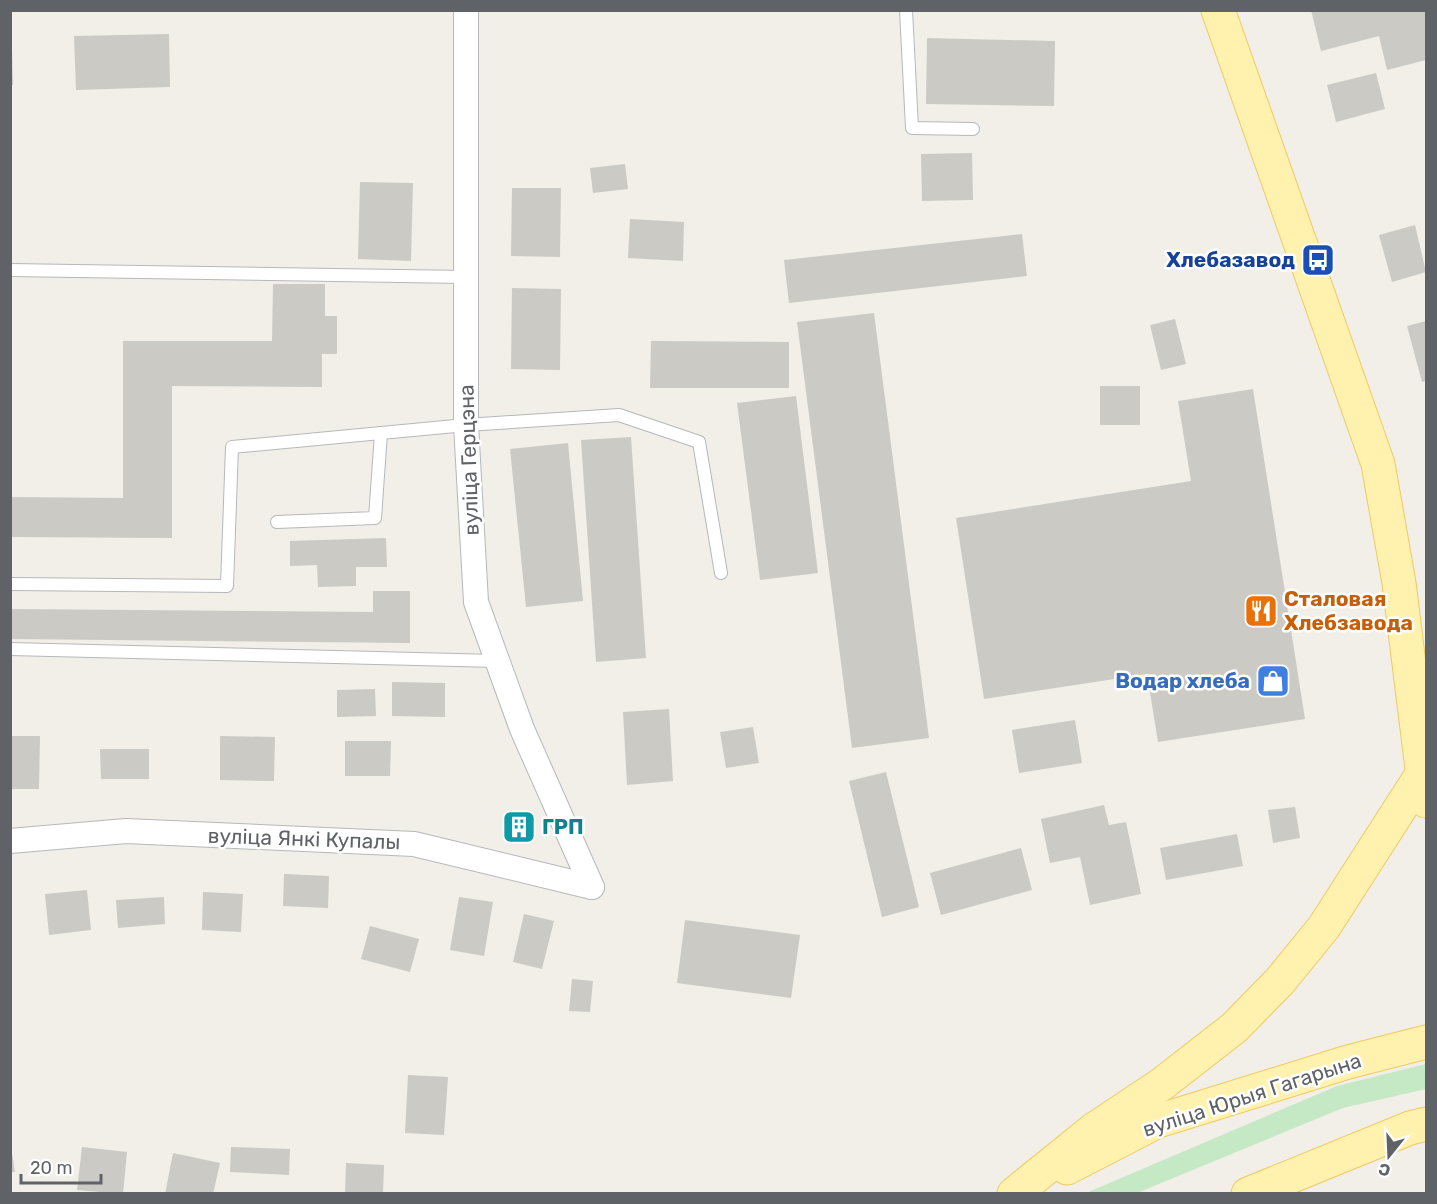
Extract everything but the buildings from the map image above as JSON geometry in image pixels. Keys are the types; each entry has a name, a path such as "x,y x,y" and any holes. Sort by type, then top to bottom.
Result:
{"main road":[{"path":"1014,1194 1093,1130 1162,1084 1234,1028 1280,981 1324,927 1426,782 1399,583 1378,464 1218,10"},
{"path":"1399,583 1426,599"},
{"name":"вуліца Юрыя Гагарына","path":"1019,1194 1158,1121 1348,1062 1426,1042"},
{"path":"1260,1191 1410,1128 1426,1124"}],"street":[{"name":"вуліца Герцэна","path":"466,10 466,425 476,602 522,729 592,887"},
{"name":"вуліца Янкі Купалы","path":"10,841 126,831 414,844 592,887"}],"lane":[{"path":"906,10 912,129 973,129"},
{"path":"10,270 466,277"},
{"path":"10,584 227,586 232,447 466,425 619,415 699,442 721,573"},
{"path":"277,522 375,518 381,433"},
{"path":"10,648 497,661"}],"green space":[{"path":"1426,1064 1426,1089 1343,1108 1137,1193 1086,1193 1337,1086"}],"place":[{"name":"Хлебазавод","path":"1318,260"},
{"name":"Сталовая Хлебзавода","path":"1261,611"},
{"name":"Водар хлеба","path":"1273,681"},
{"name":"ГРП","path":"519,827"}]}
